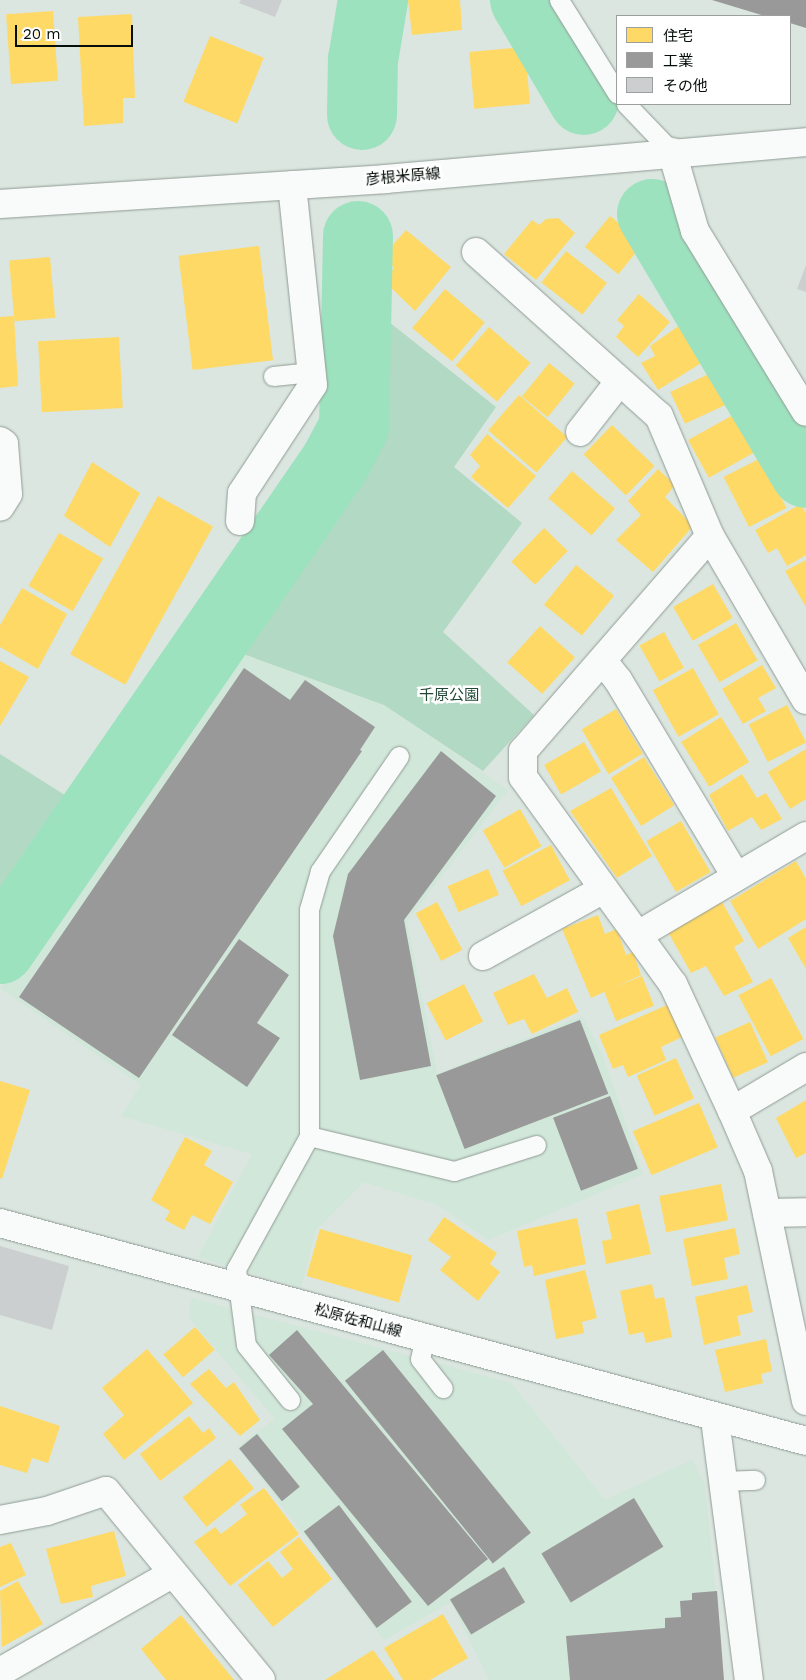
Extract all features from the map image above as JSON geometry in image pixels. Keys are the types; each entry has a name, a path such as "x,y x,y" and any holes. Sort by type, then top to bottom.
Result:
{"street":[{"name":"彦根米原線","path":"0,204 292,185 806,142"},
{"path":"672,152 695,231 806,412"},
{"path":"240,521 242,493 313,385 292,185"},
{"path":"476,252 658,416 710,536 806,700"},
{"path":"580,432 619,382"},
{"path":"0,441 4,444 8,494 0,507"},
{"path":"710,536 523,751 523,777 673,984 732,1111 758,1171 806,1402"},
{"path":"603,661 618,680 735,875"},
{"path":"638,935 735,875 806,836"},
{"path":"483,956 604,889"},
{"path":"732,1111 806,1067"},
{"path":"767,1213 806,1212"},
{"name":"松原佐和山線","path":"0,1223 715,1419 806,1441"},
{"path":"715,1419 749,1680"},
{"path":"0,1520 47,1511 106,1491 172,1574 261,1680"},
{"path":"0,1672 172,1574"}],"lane":[{"path":"559,0 616,91"},
{"path":"627,105 672,152"},
{"path":"273,376 312,372"},
{"path":"290,1400 246,1345 236,1269 309,1136 309,908 320,871 399,756"},
{"path":"309,1136 454,1171 536,1145"},
{"path":"424,1339 420,1359 443,1388"},
{"path":"723,1481 755,1480"}],"shaded area":[{"path":"235,651 384,705 508,790 407,921 437,1074 582,1016 602,1054 643,1174 488,1240 438,1205 364,1182 316,1230 301,1288 198,1257 252,1154 121,1116 141,1085 0,988"},
{"path":"191,1298 511,1383 605,1500 692,1460 705,1485 724,1680 489,1680 451,1602 384,1640 237,1447 275,1419 189,1318"}],"green space":[{"name":"千原公園","path":"366,308 374,310 496,407 454,467 522,523 443,632 534,715 483,771 384,705 235,651 228,645 259,605 359,452 367,423"},
{"path":"0,754 71,799 0,906"}],"building: 住宅":[{"path":"408,0 460,0 462,30 412,35"},
{"path":"53,11 58,81 11,84 6,14"},
{"path":"132,14 135,98 123,98 123,123 84,126 78,17"},
{"path":"210,36 264,58 237,124 183,102"},
{"path":"525,47 530,104 474,109 469,52"},
{"path":"610,216 643,243 618,274 585,247"},
{"path":"558,218 575,233 536,280 504,254 532,220 539,225 546,219"},
{"path":"406,230 451,267 415,311 384,281 394,268 383,256"},
{"path":"259,246 273,360 193,370 179,256"},
{"path":"566,251 607,283 582,315 541,283"},
{"path":"50,257 55,318 14,321 9,261"},
{"path":"445,289 485,322 452,361 412,328"},
{"path":"639,294 670,322 638,357 616,337 624,326 617,320"},
{"path":"14,316 18,386 0,388 0,317"},
{"path":"690,318 714,355 658,390 641,363 655,356 650,346"},
{"path":"489,327 531,363 497,402 456,365"},
{"path":"119,337 123,408 42,412 38,341"},
{"path":"549,363 575,384 548,417 522,396"},
{"path":"711,373 726,405 685,424 670,392"},
{"path":"519,395 567,437 536,472 488,430"},
{"path":"744,409 765,447 709,478 688,440"},
{"path":"612,425 654,466 626,495 584,454"},
{"path":"487,434 536,476 508,508 471,477 480,466 470,455"},
{"path":"761,458 786,508 749,527 724,477"},
{"path":"92,462 140,493 110,547 64,516"},
{"path":"658,469 675,485 665,497 693,526 653,572 616,540 641,515 628,501"},
{"path":"572,471 615,508 591,536 548,498"},
{"path":"158,496 213,527 125,685 70,654"},
{"path":"801,504 806,514 806,555 787,566 777,548 768,553 755,530"},
{"path":"544,528 568,551 535,585 511,562"},
{"path":"59,533 103,558 73,611 28,586"},
{"path":"806,560 806,607 785,571"},
{"path":"576,565 614,596 582,635 544,605"},
{"path":"713,584 732,618 693,641 673,607"},
{"path":"22,588 67,614 38,669 0,647 0,625"},
{"path":"736,623 758,660 719,682 698,645"},
{"path":"540,626 575,657 542,694 507,662"},
{"path":"664,632 684,668 659,681 640,646"},
{"path":"0,661 29,677 0,726"},
{"path":"762,665 776,688 758,698 766,711 743,724 722,689"},
{"path":"693,668 719,714 678,737 653,690"},
{"path":"787,705 806,742 768,762 749,725"},
{"path":"616,709 643,754 608,774 582,730"},
{"path":"721,717 749,762 709,787 681,742"},
{"path":"584,742 601,771 561,794 544,765"},
{"path":"806,749 806,799 790,809 768,772"},
{"path":"644,757 674,805 641,826 611,778"},
{"path":"742,774 757,798 766,793 782,819 761,830 752,817 728,831 709,795"},
{"path":"611,788 652,856 617,878 570,811"},
{"path":"520,809 542,846 504,868 483,830"},
{"path":"681,821 710,872 676,892 646,841"},
{"path":"551,845 570,880 521,906 502,871"},
{"path":"796,861 806,879 806,919 758,949 730,901"},
{"path":"488,869 499,895 458,912 447,886"},
{"path":"437,902 462,950 441,961 416,913"},
{"path":"722,902 744,941 734,947 753,982 724,996 706,966 691,973 668,932"},
{"path":"598,915 605,934 617,929 626,955 633,952 641,975 591,998 562,929"},
{"path":"806,927 806,969 788,938"},
{"path":"534,974 547,998 567,988 578,1012 532,1034 524,1019 508,1025 493,993"},
{"path":"642,976 654,1006 616,1021 604,991"},
{"path":"771,978 803,1039 771,1056 738,995"},
{"path":"464,984 483,1021 446,1040 427,1003"},
{"path":"667,1005 682,1037 661,1047 666,1060 628,1077 623,1065 613,1069 599,1035"},
{"path":"750,1022 768,1062 733,1078 715,1037"},
{"path":"676,1058 694,1098 655,1116 637,1075"},
{"path":"0,1081 30,1090 2,1179 0,1178"},
{"path":"806,1100 806,1153 796,1158 776,1118"},
{"path":"699,1103 718,1147 651,1175 633,1131"},
{"path":"185,1137 212,1151 204,1165 233,1182 210,1224 192,1215 184,1230 165,1220 170,1211 151,1200"},
{"path":"721,1184 728,1220 666,1232 659,1196"},
{"path":"639,1204 651,1254 606,1264 602,1241 612,1239 606,1212"},
{"path":"444,1217 497,1253 490,1264 500,1272 478,1301 440,1270 451,1257 428,1240"},
{"path":"577,1218 586,1264 534,1276 532,1265 524,1267 517,1231"},
{"path":"735,1228 740,1254 724,1258 728,1279 692,1286 683,1239"},
{"path":"320,1229 412,1255 399,1303 306,1276"},
{"path":"585,1270 597,1318 582,1322 584,1333 556,1339 545,1280"},
{"path":"652,1284 655,1299 664,1297 672,1337 646,1343 643,1332 629,1335 620,1291"},
{"path":"747,1285 753,1312 737,1316 741,1335 704,1345 695,1297"},
{"path":"195,1327 215,1350 183,1377 163,1355"},
{"path":"766,1339 772,1371 761,1374 763,1383 725,1392 715,1350"},
{"path":"147,1349 193,1403 124,1460 103,1434 124,1415 102,1388"},
{"path":"209,1369 226,1388 234,1382 260,1420 240,1436 190,1384"},
{"path":"0,1406 60,1426 48,1463 32,1458 27,1473 0,1465"},
{"path":"189,1416 203,1433 209,1428 216,1438 160,1481 140,1454"},
{"path":"230,1459 254,1489 207,1527 183,1497"},
{"path":"264,1488 299,1534 230,1586 194,1542 215,1527 221,1534 247,1514 240,1505"},
{"path":"114,1531 126,1576 91,1586 93,1597 61,1604 46,1549"},
{"path":"299,1537 332,1579 273,1627 238,1585 268,1561 282,1578 293,1569 280,1552"},
{"path":"11,1543 26,1575 0,1587 0,1547"},
{"path":"18,1581 43,1624 2,1647 0,1591"},
{"path":"443,1614 468,1658 430,1680 403,1680 384,1648"},
{"path":"181,1615 234,1680 166,1680 141,1649"},
{"path":"373,1650 395,1680 325,1680"}],"building: 工業":[{"path":"712,0 806,0 806,28 791,23 791,15 762,15"},
{"path":"244,668 290,700 305,680 375,727 360,750 362,751 139,1078 19,997"},
{"path":"441,751 496,796 404,920 431,1066 360,1080 333,936 348,874"},
{"path":"239,939 289,975 257,1023 280,1038 247,1087 172,1035"},
{"path":"580,1020 608,1094 465,1149 436,1075"},
{"path":"610,1096 638,1169 581,1191 553,1118"},
{"path":"297,1330 488,1559 428,1606 282,1429 313,1404 269,1355"},
{"path":"383,1350 531,1533 493,1563 345,1381"},
{"path":"257,1434 300,1487 282,1501 239,1448"},
{"path":"634,1498 663,1547 571,1602 541,1554"},
{"path":"339,1505 412,1602 377,1628 304,1531"},
{"path":"504,1567 525,1602 471,1635 450,1599"},
{"path":"717,1591 724,1680 570,1680 566,1636 665,1628 665,1618 681,1617 680,1601 692,1600 692,1593"}],"building: その他":[{"path":"241,0 282,0 275,17 239,3"},
{"path":"806,265 806,292 797,289"},
{"path":"0,1246 69,1266 52,1330 0,1315"}],"waterway":[{"path":"362,115 363,60 373,0"},
{"path":"525,0 584,100"},
{"path":"652,214 806,473"},
{"path":"0,949 335,463 354,427 358,236"}]}
